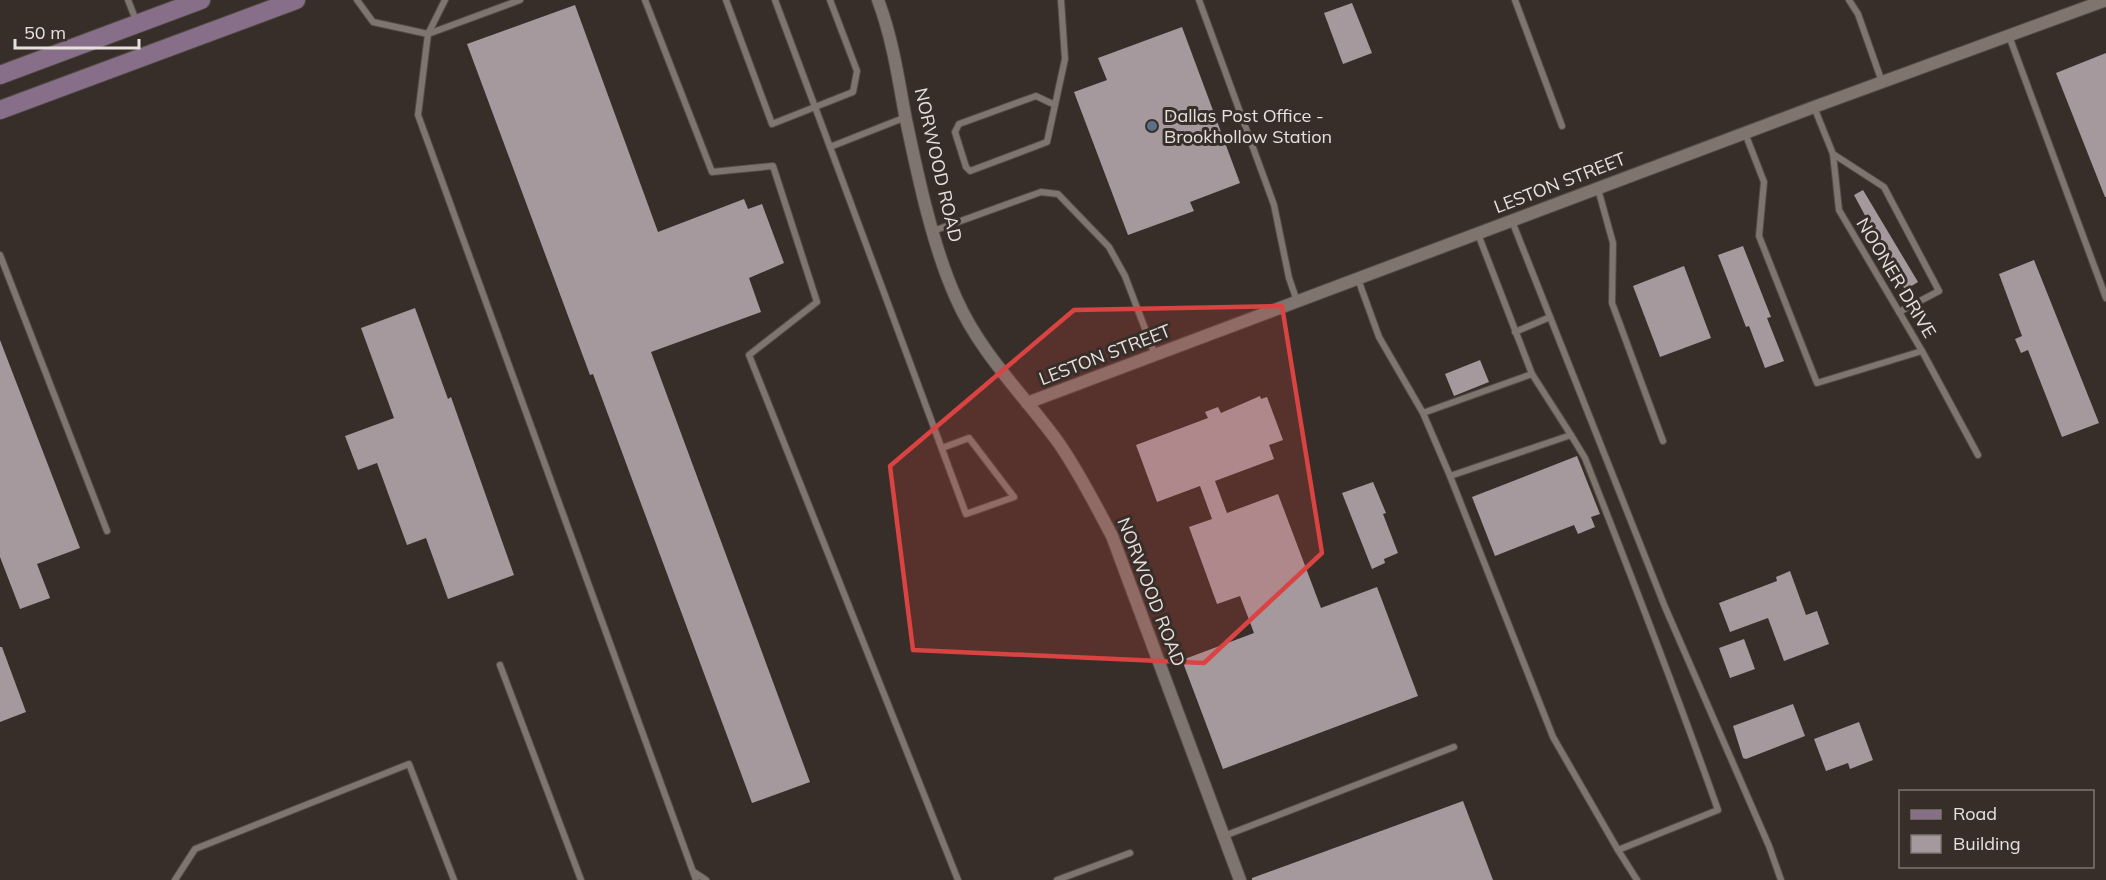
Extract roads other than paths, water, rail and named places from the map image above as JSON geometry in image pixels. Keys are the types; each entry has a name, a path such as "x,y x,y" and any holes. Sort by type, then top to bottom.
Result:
{"main road":[{"path":"0,75 201,0"},
{"path":"0,110 272,4 296,0"}],"street":[{"name":"NORWOOD ROAD","path":"878,0 885,18 933,231 955,297 972,331 1058,443 1085,485 1112,536 1240,880"},
{"name":"LESTON STREET","path":"1027,404 1597,188 2106,0"}],"lane":[{"path":"128,0 137,24"},
{"path":"357,0 373,22 428,34 520,0"},
{"path":"445,0 428,34 418,115 696,880"},
{"path":"645,0 712,172 773,166 817,302 749,355 958,880"},
{"path":"726,0 772,124 853,92 857,71 830,0"},
{"path":"775,0 966,514 1014,496 969,438 942,448"},
{"path":"1055,105 1036,96 959,124 955,132 966,167 970,171 1047,142 1065,59 1061,0"},
{"path":"1199,0 1274,205 1289,278 1297,302"},
{"path":"1515,0 1562,126"},
{"path":"1849,0 1858,14 1882,82"},
{"path":"2009,35 2106,298"},
{"name":"NOONER DRIVE","path":"1814,107 1833,154 1839,210 1922,351 1978,455"},
{"path":"830,147 906,117"},
{"path":"1745,133 1764,182 1759,236 1817,383 1922,351"},
{"path":"1833,154 1884,187 1939,291 1899,312"},
{"path":"1597,188 1613,243 1612,303 1663,441"},
{"path":"933,231 1041,192 1058,194 1108,247 1125,276 1156,355"},
{"path":"1512,220 1665,607 1769,846 1781,880"},
{"path":"1478,234 1532,374 1586,458 1718,810 1618,850"},
{"path":"0,255 106,531"},
{"path":"1358,279 1379,336 1423,413 1450,476 1553,737 1637,880"},
{"path":"1515,332 1550,317"},
{"path":"1423,413 1532,374"},
{"path":"1450,476 1571,435"},
{"path":"500,665 581,880"},
{"path":"1223,836 1454,747"},
{"path":"175,880 195,849 409,764 454,880"},
{"path":"1057,880 1130,853"},
{"path":"693,872 706,880"}],"place":[{"name":"Dallas Post Office - Brookhollow Station","path":"1152,126"}]}
